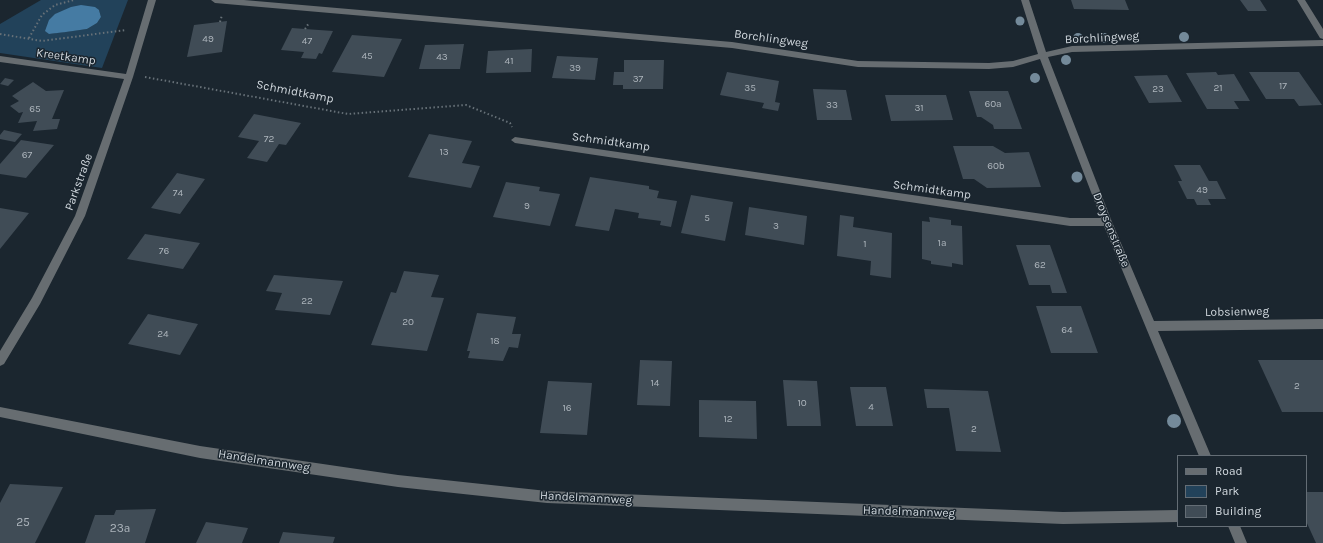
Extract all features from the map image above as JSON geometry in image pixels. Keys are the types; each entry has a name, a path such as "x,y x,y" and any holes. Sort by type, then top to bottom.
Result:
{"street":[{"name":"Parkstraße","path":"0,361 36,301 80,216 129,77 152,0"},
{"name":"Borchlingweg","path":"215,0 732,45 858,64 989,66 1013,64 1043,55 1072,49 1323,43"},
{"name":"Droysenstraße","path":"1025,0 1043,55 1107,222 1152,326 1205,455"},
{"path":"1301,0 1323,36"},
{"name":"Kreetkamp","path":"0,59 129,77"},
{"name":"Schmidtkamp","path":"515,140 1070,222 1107,222"},
{"name":"Lobsienweg","path":"1152,326 1323,324"},
{"name":"Handelmannweg","path":"0,412 200,452 398,481 547,497 1063,518 1177,516"},
{"path":"1234,527 1241,543"}],"path":[{"path":"29,38 35,25 46,12 55,5 74,0"},
{"path":"0,34 42,41 143,28"},
{"name":"Schmidtkamp","path":"129,77 147,77 348,114 466,105 510,122 515,140"}],"green space":[{"path":"41,0 128,0 102,68 0,53 0,24","holes":["99,10 101,17 97,23 87,29 49,34"]}],"shaded area":[{"path":"81,5 95,7 99,10 101,17 97,23 87,29 49,34 45,31 49,20 55,14 71,7"}],"building":[{"path":"1071,0 1125,0 1129,10 1074,9"},
{"path":"1240,0 1260,0 1267,11 1248,11"},
{"path":"227,21 222,52 187,57 194,25"},
{"path":"292,28 333,31 322,54 319,53 316,59 301,58 304,52 281,50"},
{"path":"352,35 402,39 384,77 332,72"},
{"path":"464,44 460,69 419,69 425,45"},
{"path":"532,49 531,72 486,73 488,51"},
{"path":"557,56 598,58 595,80 552,78"},
{"path":"624,60 664,60 663,89 623,89 623,85 613,85 614,72 624,72"},
{"path":"727,72 779,81 775,102 780,103 778,111 762,108 764,103 720,95"},
{"path":"1216,72 1218,75 1234,74 1250,101 1234,101 1239,109 1207,109 1186,73"},
{"path":"1249,72 1299,72 1322,105 1299,106 1294,99 1266,99"},
{"path":"1167,75 1182,102 1149,103 1134,76"},
{"path":"5,78 14,80 8,86 0,84"},
{"path":"33,82 46,91 64,90 52,119 60,119 57,129 33,131 37,121 18,123 23,112 19,113 10,106 19,101 12,96"},
{"path":"813,89 846,90 852,120 817,120"},
{"path":"969,91 1008,91 1022,129 994,129 993,125 981,117 977,117"},
{"path":"885,95 946,95 953,120 891,121"},
{"path":"254,114 301,123 286,145 279,144 267,162 247,158 259,141 238,137"},
{"path":"4,130 22,134 15,142 0,139 0,135"},
{"path":"429,134 472,141 462,163 480,166 471,188 408,177"},
{"path":"21,140 54,145 26,178 0,174 0,164"},
{"path":"953,146 993,146 1005,153 1029,152 1041,187 987,188 974,179 963,179"},
{"path":"1174,165 1200,165 1209,181 1217,181 1226,199 1208,199 1211,205 1197,205 1194,199 1187,199 1178,181 1182,181"},
{"path":"177,173 205,179 180,214 151,208"},
{"path":"590,177 649,186 649,189 659,191 657,198 677,201 671,227 660,225 661,221 638,218 639,213 615,209 609,231 575,226"},
{"path":"506,182 540,187 539,191 560,194 550,226 493,217"},
{"path":"691,195 733,202 725,241 681,233"},
{"path":"749,207 807,216 804,245 745,235"},
{"path":"0,208 29,213 0,249"},
{"path":"840,215 854,217 853,227 892,233 891,278 870,275 871,261 837,256"},
{"path":"929,217 951,220 951,225 962,226 963,265 952,263 952,267 931,264 931,261 922,259 922,221 930,222"},
{"path":"145,234 200,243 183,269 127,259"},
{"path":"1016,245 1050,245 1067,293 1052,293 1050,285 1029,285"},
{"path":"404,271 439,275 431,297 444,298 427,351 371,345 391,292 396,293"},
{"path":"274,275 343,281 330,315 275,310 282,293 266,291"},
{"path":"1036,306 1081,306 1098,353 1051,353"},
{"path":"477,313 516,317 512,334 521,334 518,348 509,347 503,361 468,358 470,351 467,351"},
{"path":"148,314 198,324 180,355 128,344"},
{"path":"640,360 672,361 670,406 637,405"},
{"path":"1258,360 1323,360 1323,412 1282,412"},
{"path":"783,380 817,381 821,426 787,426"},
{"path":"548,381 592,383 587,435 540,433"},
{"path":"850,387 886,387 893,426 856,426"},
{"path":"924,389 988,391 1001,452 956,451 949,408 927,408"},
{"path":"699,400 756,401 757,439 699,437"},
{"path":"10,484 63,487 35,543 0,543 0,503"},
{"path":"1307,492 1323,492 1323,543 1316,543 1307,523"},
{"path":"156,509 145,543 85,543 95,515 114,515 116,510"},
{"path":"206,522 248,528 242,543 196,543"},
{"path":"283,532 335,537 333,543 279,543"}]}
